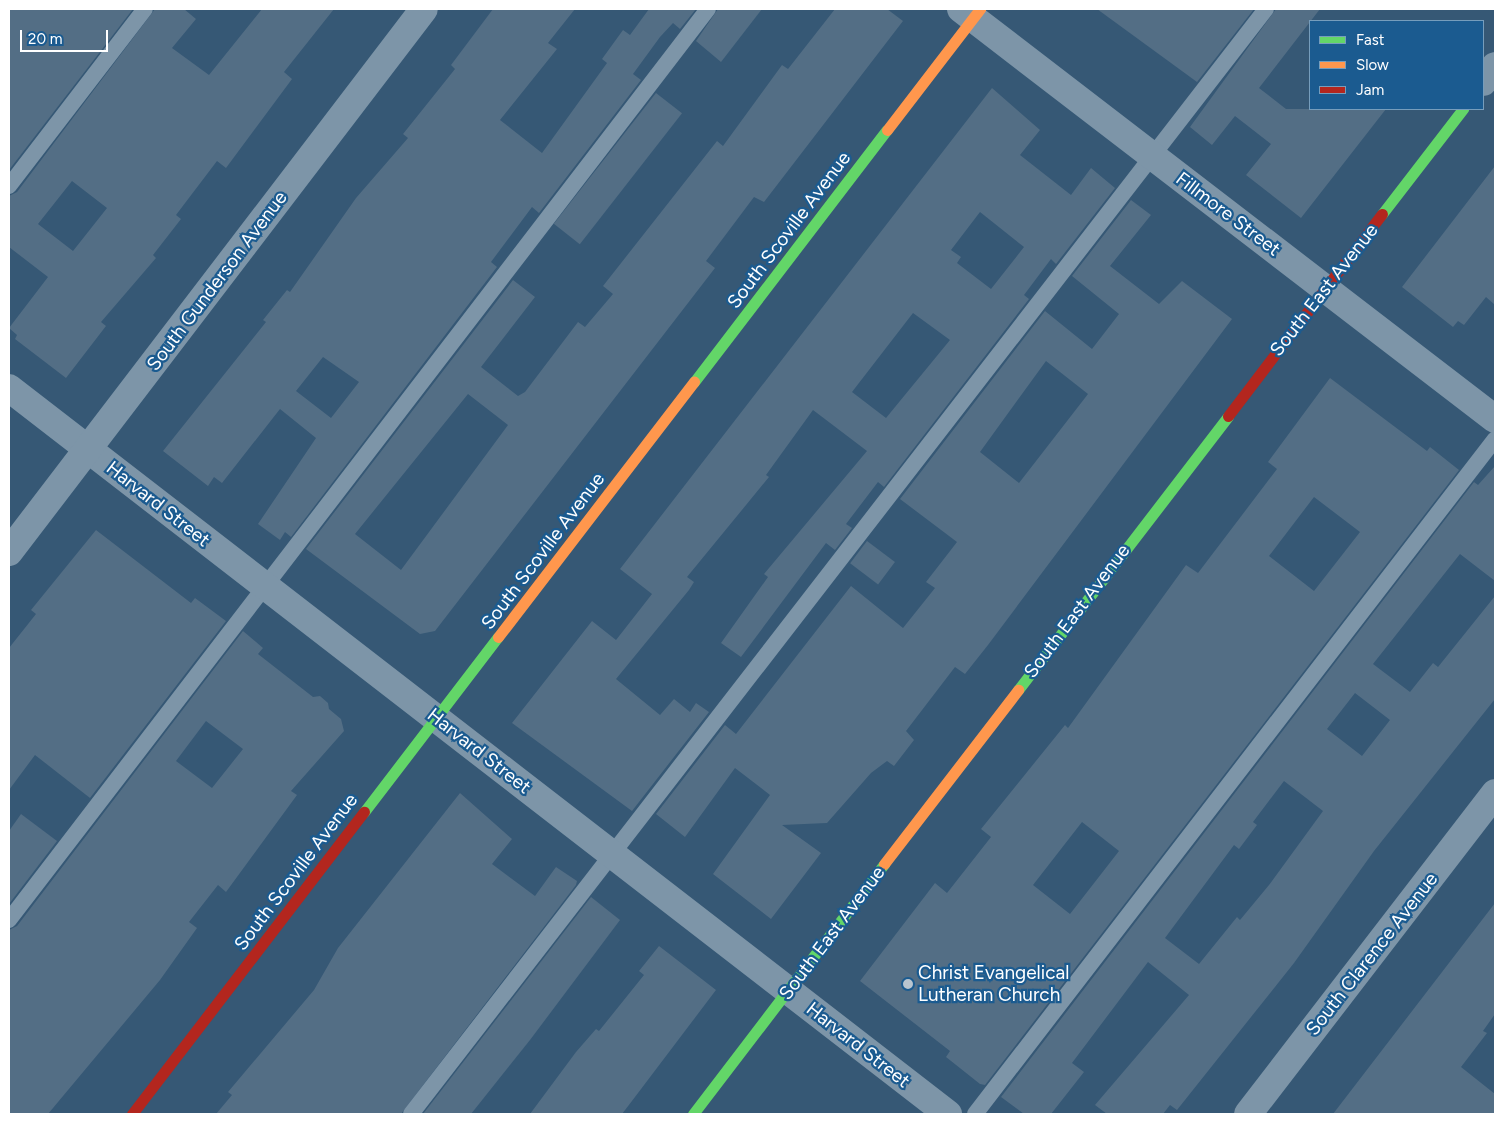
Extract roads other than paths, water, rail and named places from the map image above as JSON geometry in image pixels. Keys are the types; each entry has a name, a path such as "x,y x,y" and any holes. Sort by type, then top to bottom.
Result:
{"street":[{"name":"South Gunderson Avenue","path":"9,552 424,9"},
{"name":"Fillmore Street","path":"971,12 1152,156 1495,419"},
{"name":"South Scoville Avenue","path":"132,1114 437,718 971,12"},
{"path":"1484,81 1495,66"},
{"name":"South East Avenue","path":"693,1114 1461,110"},
{"name":"Harvard Street","path":"9,388 948,1114"},
{"name":"South Clarence Avenue","path":"1248,1114 1495,793"}],"lane":[{"path":"9,186 146,9"},
{"path":"9,920 708,9"},
{"path":"411,1114 1266,9"},
{"path":"975,1114 1495,439"}],"place":[{"name":"Christ Evangelical Lutheran Church","path":"908,984"}]}
